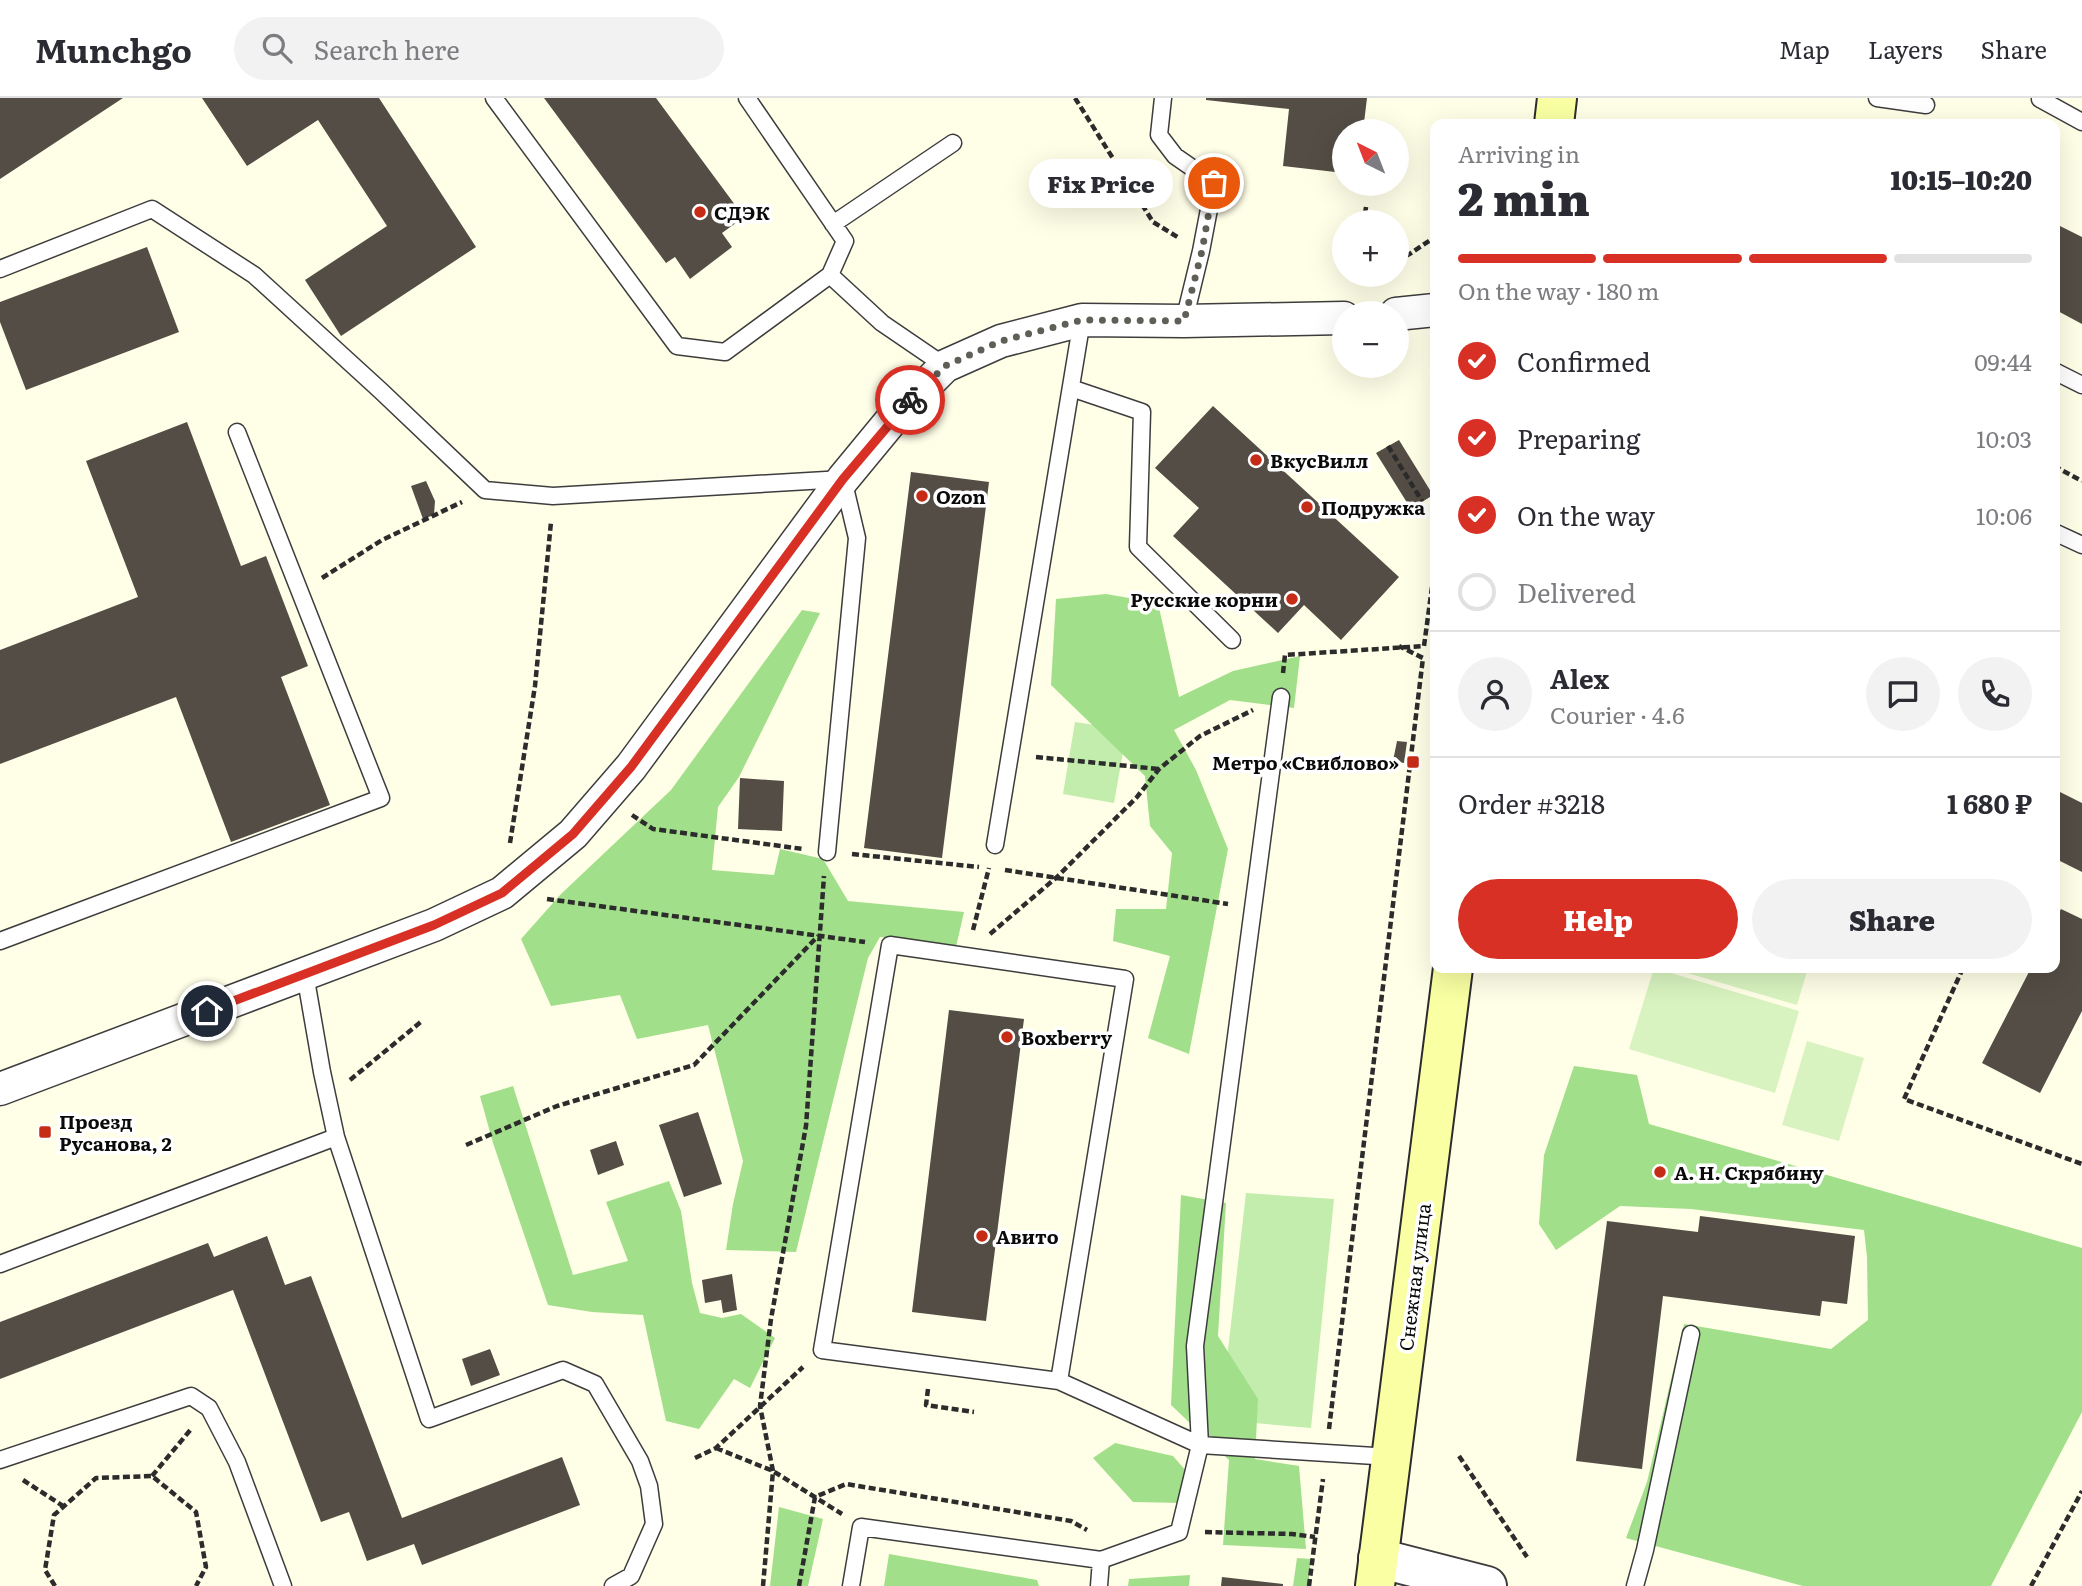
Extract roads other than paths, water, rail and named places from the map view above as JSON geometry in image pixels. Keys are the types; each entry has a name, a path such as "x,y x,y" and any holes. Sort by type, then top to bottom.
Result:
{"main road":[{"path":"1555,119 1557,98"},
{"name":"Снежная улица","path":"1376,1572 1452,973"}],"street":[{"path":"1409,313 1430,311"},
{"path":"0,1089 434,925 502,893 573,834 631,767 843,479 895,416 945,366 1001,341 1082,320 1332,318"},
{"path":"1376,1572 1487,1586"}],"lane":[{"path":"494,98 677,346 724,352 831,275 845,241 747,98"},
{"path":"1163,98 1159,135 1175,156 1214,183 1202,251 1184,321"},
{"path":"1877,98 1926,105"},
{"path":"2040,99 2082,122"},
{"path":"834,224 953,143"},
{"path":"0,270 152,209 254,275 485,490 553,496 843,479 858,538 827,852"},
{"path":"831,275 882,323 945,366"},
{"path":"995,845 1082,320"},
{"path":"2060,374 2082,385"},
{"path":"1071,388 1142,412 1138,547 1232,640"},
{"path":"0,941 381,798 237,432"},
{"path":"2060,535 2082,545"},
{"path":"851,1586 861,1527 1101,1560 1180,1532 1200,1445 1195,1346 1281,697"},
{"path":"1059,1381 1125,979 890,945 822,1350 1059,1381 1200,1445 1391,1457"},
{"path":"305,974 336,1137 429,1419 563,1370 595,1384 640,1461 649,1486 654,1524 631,1576 613,1586"},
{"path":"0,1264 336,1137"},
{"path":"1636,1586 1691,1334"},
{"path":"0,1460 191,1396 209,1408 237,1462 283,1586"},
{"path":"1098,1586 1101,1560"}],"place":[{"name":"Fix Price","path":"1214,183"},
{"name":"СДЭК","path":"700,212"},
{"name":"ВкусВилл","path":"1256,460"},
{"name":"Ozon","path":"922,496"},
{"name":"Подружка","path":"1307,507"},
{"name":"Русские корни","path":"1292,599"},
{"name":"Метро «Свиблово»","path":"1413,762"},
{"name":"Boxberry","path":"1007,1037"},
{"name":"Проезд Русанова, 2","path":"45,1132"},
{"name":"А. Н. Скрябину","path":"1660,1172"},
{"name":"Авито","path":"982,1236"}]}
